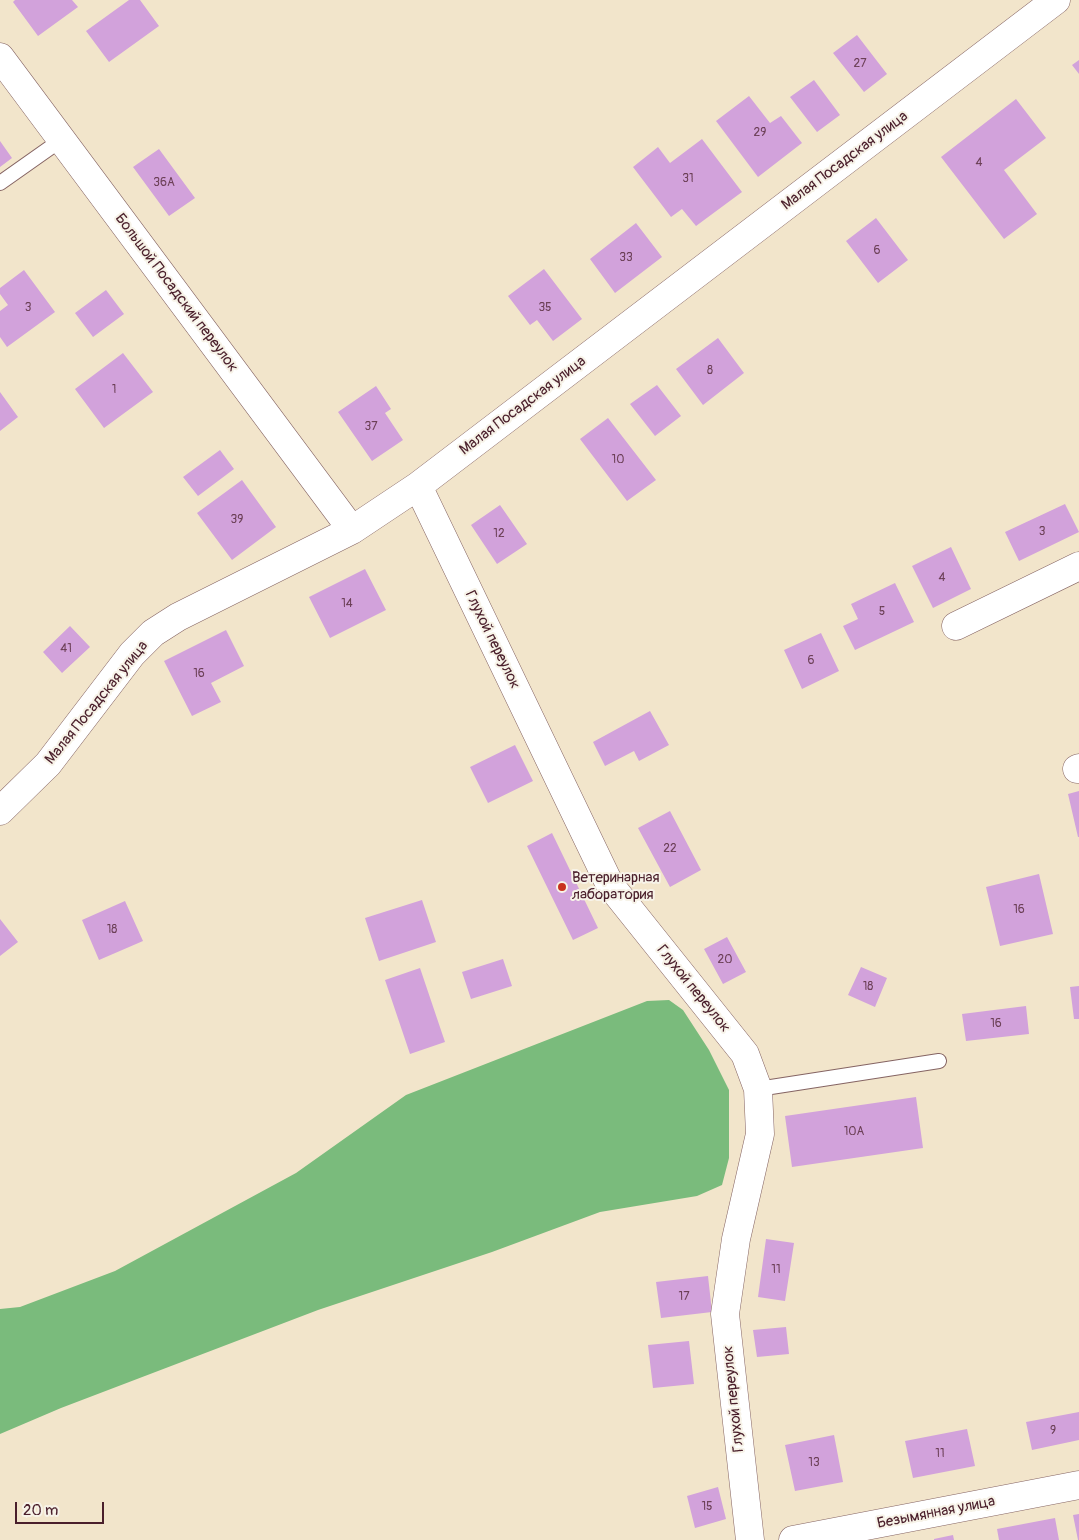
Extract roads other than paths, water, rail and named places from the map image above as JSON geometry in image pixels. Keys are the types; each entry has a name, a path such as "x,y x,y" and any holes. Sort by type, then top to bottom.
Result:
{"street":[{"name":"Малая Посадская улица","path":"0,811 48,764 132,654 153,633 178,617 352,530 418,486 1056,0"},
{"name":"Большой Посадский переулок","path":"0,57 352,530"},
{"name":"Глухой переулок","path":"418,486 610,885 745,1054 758,1089 760,1134 736,1239 725,1314 750,1540"},
{"path":"956,626 1079,566"},
{"name":"Безымянная улица","path":"793,1540 1079,1485"}],"lane":[{"path":"0,183 62,140"},
{"path":"758,1089 939,1061"}],"place":[{"name":"Ветеринарная лаборатория","path":"562,887"}]}
